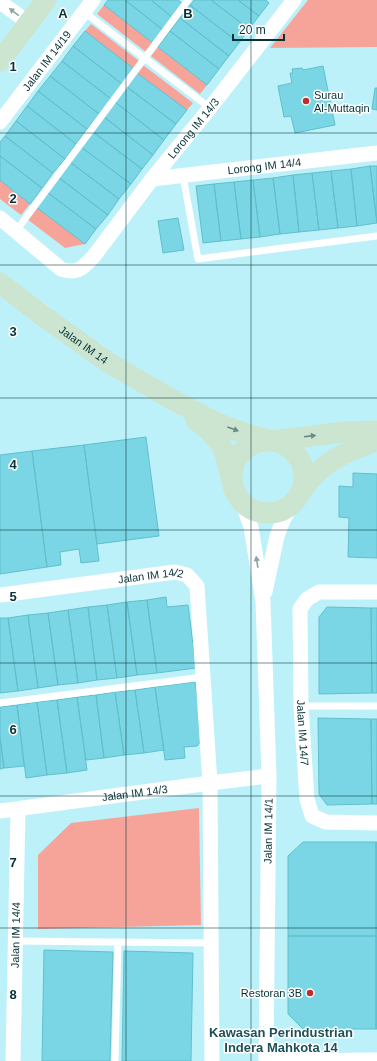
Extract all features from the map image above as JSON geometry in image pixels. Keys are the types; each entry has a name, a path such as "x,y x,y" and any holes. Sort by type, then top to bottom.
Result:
{"street":[{"path":"0,61 46,0"},
{"name":"Jalan IM 14/19","path":"0,122 93,0"},
{"name":"Lorong IM 14/3","path":"16,231 61,269 68,272 85,266 294,0"},
{"path":"0,2 29,23"},
{"name":"Lorong IM 14/4","path":"152,180 377,152"},
{"path":"0,218 16,231"},
{"name":"Jalan IM 14","path":"0,283 109,363 172,400 219,424 272,441"},
{"name":"Jalan IM 14","path":"172,400 214,435 224,452 234,489"},
{"path":"377,431 344,432 260,442 248,446 239,454 234,465 232,477 234,489 240,500 250,508 260,512 272,512 283,509 292,502 318,471 344,453 377,441"},
{"path":"263,601 277,536 283,520 299,493 303,482 303,471 299,460 292,451 283,444 272,441"},
{"path":"234,489 246,510 251,527 263,601"},
{"name":"Jalan IM 14/2","path":"0,595 175,572 187,575 197,586 210,782"},
{"name":"Jalan IM 14/7","path":"377,592 319,592 307,599 300,609 301,706 306,799 312,816 326,822 377,823"},
{"name":"Jalan IM 14/1","path":"263,601 269,776 266,1061"},
{"name":"Jalan IM 14/3","path":"0,811 210,782 269,776"},
{"path":"210,782 212,1061"},
{"name":"Jalan IM 14/4","path":"13,1061 18,809"},
{"path":"266,1061 377,1060"}],"lane":[{"path":"16,231 188,0"},
{"path":"84,12 210,108"},
{"path":"183,176 198,260 377,236"},
{"path":"0,702 203,677"},
{"path":"301,706 377,706"},
{"path":"16,941 211,943"},
{"path":"115,1061 118,942"}],"shaded area":[{"path":"308,0 377,0 377,47 270,48"},
{"path":"104,5 153,43 146,52 97,14"},
{"path":"91,24 139,61 134,69 85,31"},
{"path":"158,47 207,85 200,94 151,56"},
{"path":"143,65 193,103 187,110 137,73"},
{"path":"0,180 30,204 21,215 0,199"},
{"path":"36,207 85,244 65,248 27,219"},
{"path":"199,808 201,925 38,929 38,855 71,823"}],"building":[{"path":"108,0 125,0 163,30 153,43 104,5"},
{"path":"125,0 151,0 172,17 163,30"},
{"path":"151,0 178,0 182,3 172,17"},
{"path":"194,0 211,0 249,29 239,43 190,5"},
{"path":"211,0 238,0 259,16 249,29"},
{"path":"238,0 266,0 269,3 259,16"},
{"path":"190,5 239,43 229,56 180,18"},
{"path":"180,18 229,56 219,69 170,31"},
{"path":"85,31 134,69 122,84 73,46"},
{"path":"170,31 219,69 207,85 158,47"},
{"path":"73,46 122,84 111,99 62,61"},
{"path":"62,61 111,99 99,114 50,76"},
{"name":"Surau Al-Muttaqin","path":"323,66 335,125 295,133 291,116 284,117 278,86 292,83 290,73 293,73 292,69 302,68 303,70"},
{"path":"137,73 187,110 176,124 127,87"},
{"path":"50,76 99,114 87,129 38,91"},
{"path":"127,87 176,124 164,140 115,102"},
{"path":"375,88 377,88 377,110 372,109"},
{"path":"38,91 87,129 76,144 27,106"},
{"path":"115,102 164,140 153,155 104,117"},
{"path":"27,106 76,144 65,159 16,121"},
{"path":"104,117 153,155 142,169 93,132"},
{"path":"16,121 65,159 53,173 5,136"},
{"path":"93,132 142,169 131,184 81,147"},
{"path":"5,136 53,173 42,188 0,156 0,142"},
{"path":"81,147 131,184 119,199 70,162"},
{"path":"0,156 42,188 30,204 0,180"},
{"path":"70,162 119,199 108,215 58,177"},
{"path":"370,166 377,223 357,226 351,169"},
{"path":"370,166 377,166 377,223"},
{"path":"351,169 357,226 338,228 331,171"},
{"path":"331,171 338,228 319,230 312,173"},
{"path":"312,173 319,230 299,232 293,175"},
{"path":"293,175 299,232 280,234 273,178"},
{"path":"58,177 108,215 96,229 47,192"},
{"path":"273,178 280,234 260,237 253,180"},
{"path":"253,180 260,237 241,239 234,182"},
{"path":"234,182 241,239 221,241 214,184"},
{"path":"214,184 221,241 203,243 196,186"},
{"path":"47,192 96,229 85,244 36,207"},
{"path":"178,218 184,250 163,253 158,221"},
{"path":"146,437 159,536 97,544 84,445"},
{"path":"84,445 99,561 81,563 79,549 60,552 61,565 47,567 32,451"},
{"path":"32,451 47,567 0,574 0,455"},
{"path":"353,473 377,474 377,558 348,557 349,518 339,517 339,486 353,487"},
{"path":"166,597 167,607 188,605 196,668 157,673 147,600"},
{"path":"147,600 157,673 137,675 127,602"},
{"path":"127,602 137,675 117,678 107,605"},
{"path":"107,605 117,678 97,680 88,607"},
{"path":"88,607 97,680 78,683 68,610"},
{"path":"327,607 371,608 372,693 319,694 319,617"},
{"path":"371,608 377,608 377,693 372,693"},
{"path":"68,610 78,683 58,685 48,613"},
{"path":"48,613 58,685 38,688 28,615"},
{"path":"28,615 38,688 18,691 8,618"},
{"path":"0,618 8,618 18,691 0,693"},
{"path":"195,682 203,738 197,746 184,747 185,758 165,760 155,687"},
{"path":"155,687 164,750 144,753 135,690"},
{"path":"135,690 144,753 124,755 115,692"},
{"path":"115,692 124,755 104,758 96,695"},
{"path":"96,695 104,758 86,760 77,697"},
{"path":"77,697 87,770 67,773 57,700"},
{"path":"57,700 67,773 47,775 37,702"},
{"path":"37,702 47,775 26,778 17,705"},
{"path":"17,705 24,766 4,768 0,738 0,707"},
{"path":"318,718 371,719 372,804 327,805 319,794"},
{"path":"371,719 377,719 377,804 372,804"},
{"path":"0,738 4,768 0,769"},
{"path":"303,842 376,842 376,936 288,936 288,856"},
{"path":"377,842 377,937 376,936"},
{"path":"288,936 376,936 376,1029 303,1029 288,1014"},
{"path":"376,936 377,937 377,1029 376,1029"},
{"path":"44,950 113,952 110,1061 42,1061"},
{"path":"124,951 193,953 191,1061 122,1061"}],"place":[{"name":"Surau Al-Muttaqin","path":"306,101"},
{"name":"Restoran 3B","path":"310,993"}],"district":[{"name":"Kawasan Perindustrian Indera Mahkota 14","path":"281,1040"}]}
